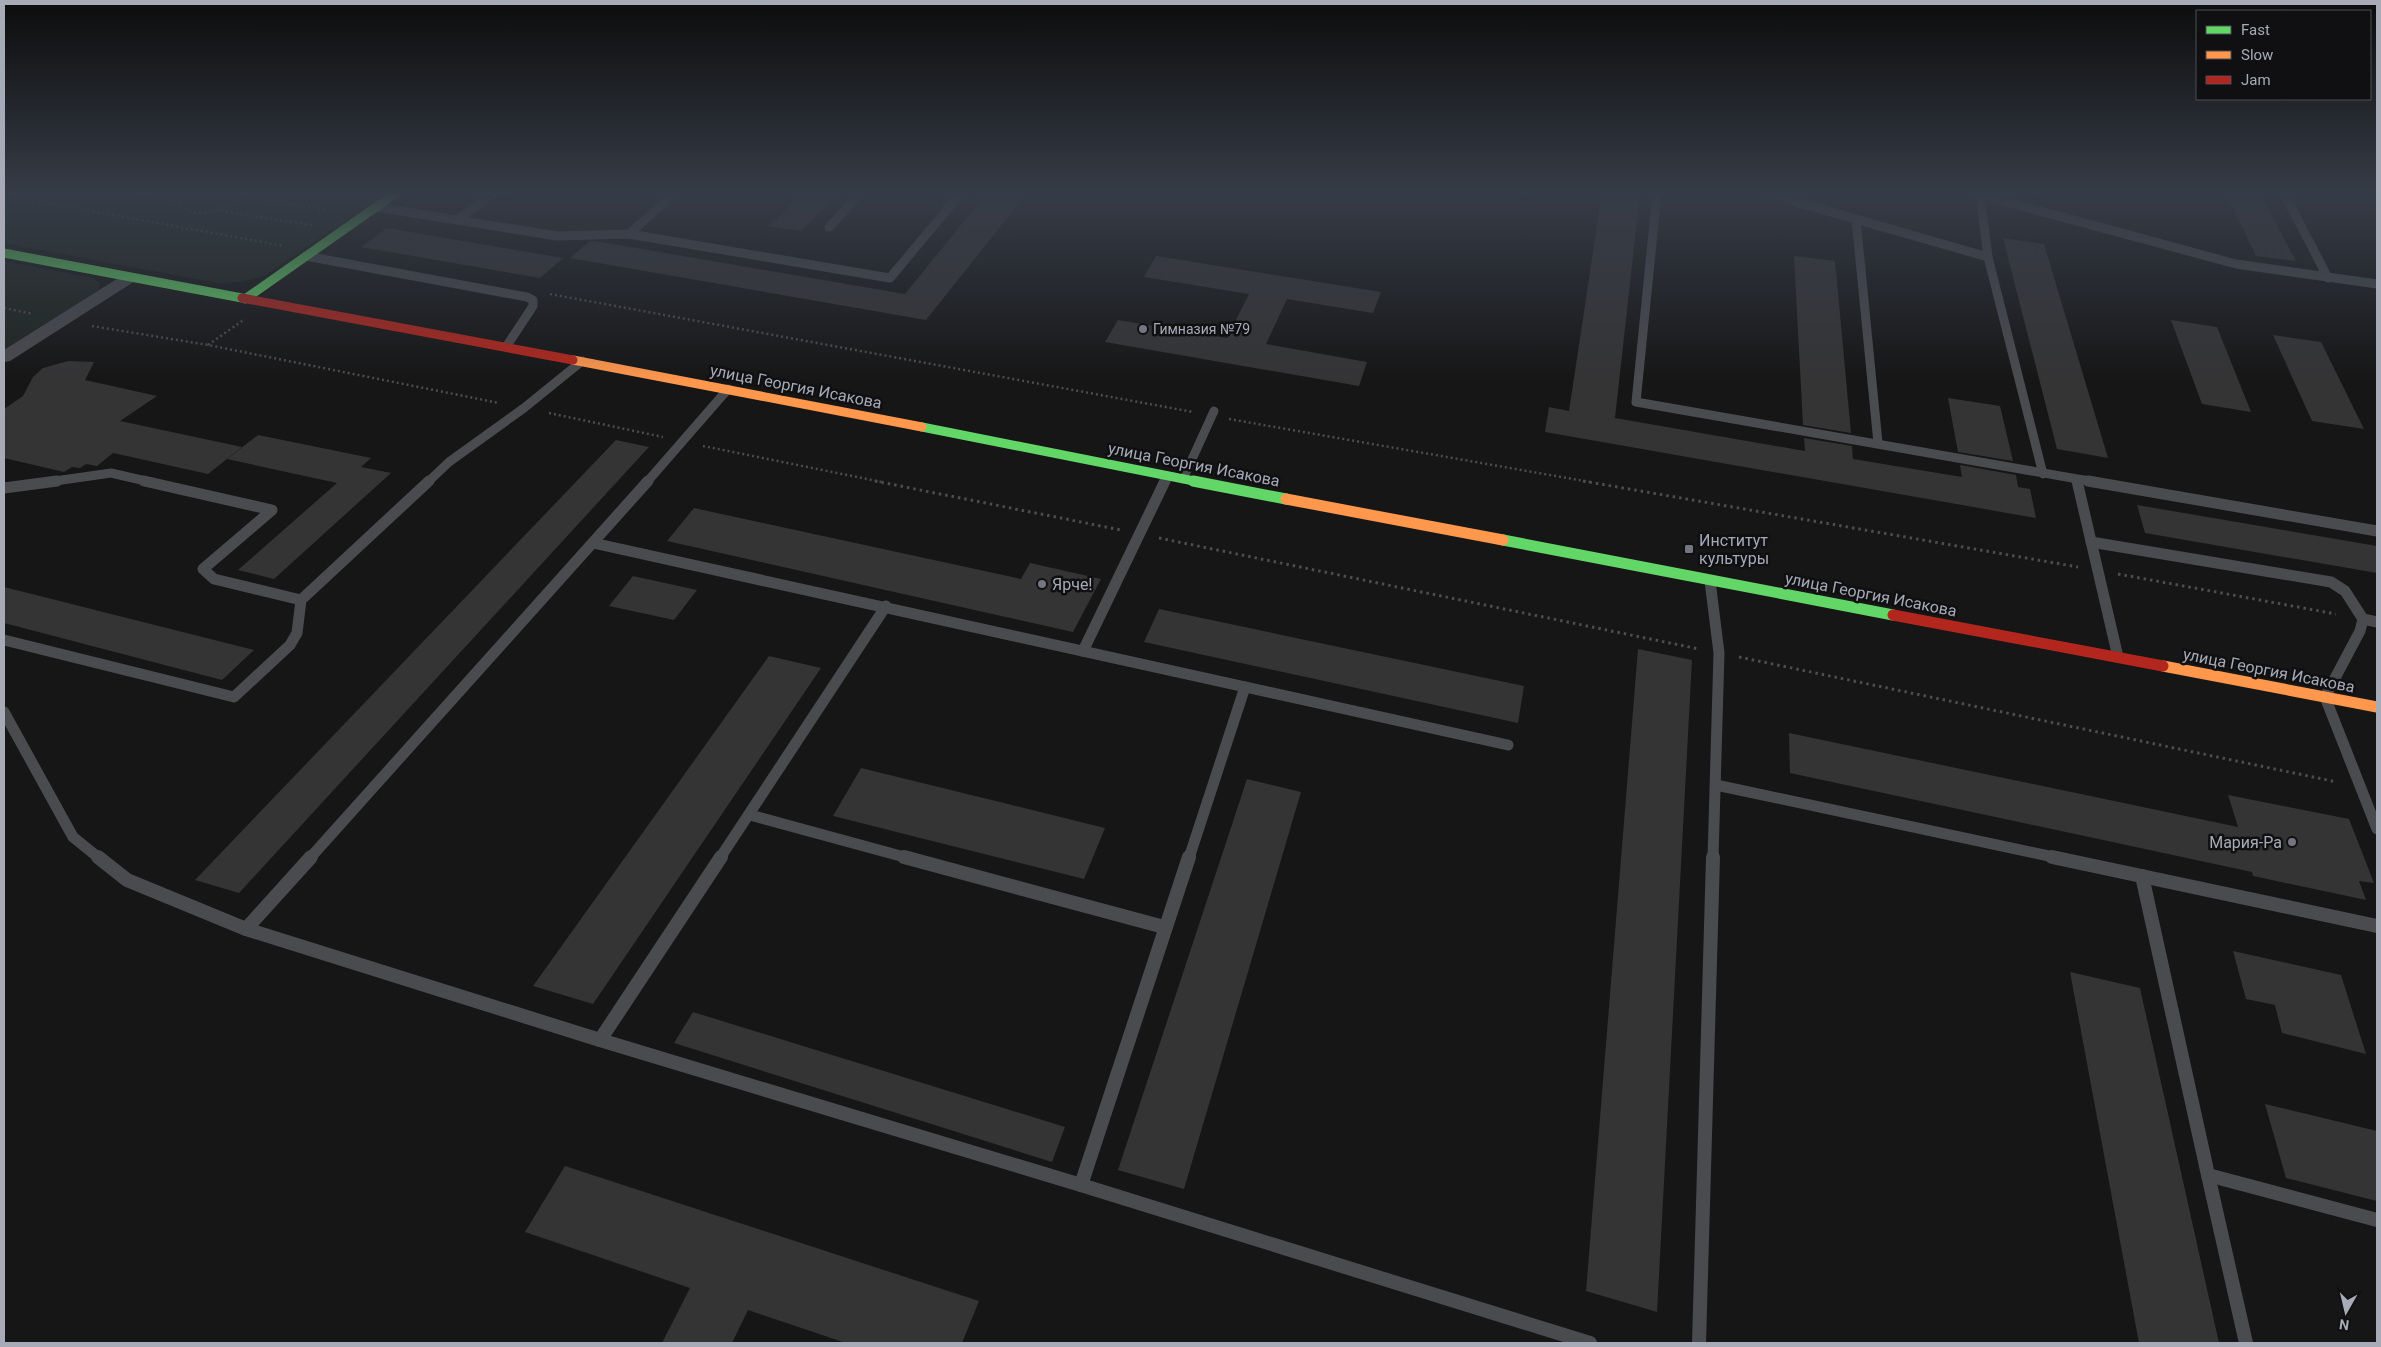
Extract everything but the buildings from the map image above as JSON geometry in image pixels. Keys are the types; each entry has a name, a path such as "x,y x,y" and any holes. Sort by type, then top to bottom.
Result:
{"street":[{"name":"улица Георгия Исакова","path":"18,256 582,361 1710,581 2377,707"},
{"path":"245,299 305,256"},
{"path":"4,357 129,278"}],"lane":[{"path":"323,256 527,297 533,300 533,306 506,347"},
{"path":"759,256 890,278 908,256"},
{"path":"1651,256 1636,402 2377,531"},
{"path":"1860,256 1878,443"},
{"path":"1984,256 1988,257 2042,474"},
{"path":"2206,256 2236,264 2377,284"},
{"path":"2317,256 2328,278"},
{"path":"4,640 234,697 290,645 297,633 301,600 448,462 524,408 582,361"},
{"path":"246,929 593,543 728,389"},
{"path":"1183,479 1213,414"},
{"path":"4,488 111,474 272,510 203,569 214,579 301,600"},
{"path":"1083,651 1167,476"},
{"path":"2077,480 2118,657"},
{"path":"2091,542 2331,582 2345,591 2363,619 2377,622"},
{"path":"593,543 886,606 1508,745"},
{"path":"1699,1343 1719,653 1710,581"},
{"path":"600,1040 886,606"},
{"path":"2363,619 2360,632 2325,697 2377,829"},
{"path":"1081,1185 1164,927 1245,687"},
{"path":"4,712 73,837 128,880 246,929 600,1040 1081,1185 1590,1343"},
{"path":"1716,785 2377,926"},
{"path":"750,814 1164,927"},
{"path":"2142,876 2246,1343"},
{"path":"2208,1175 2377,1220"}],"path":[{"path":"548,294 2363,619"},
{"path":"4,308 40,316"},
{"path":"208,345 246,318"},
{"path":"87,325 208,345 524,408 1719,653 2361,787"}],"shaded area":[{"path":"72,256 293,256 264,276 241,282 217,283"},
{"path":"4,261 93,278 100,283 99,290 4,351"}],"traffic: fast":[{"path":"19,256 242,298"},
{"path":"245,299 306,256"},
{"path":"922,427 1286,499"},
{"path":"1503,540 1893,615"}],"traffic: slow":[{"path":"573,360 922,427"},
{"path":"1286,499 1503,540"},
{"path":"2163,666 2377,707"}],"traffic: jam":[{"path":"242,298 573,360"},
{"path":"1893,615 2163,666"}],"place":[{"name":"Гимназия №79","path":"1143,329"},
{"name":"Институт культуры","path":"1689,549"},
{"name":"Ярче!","path":"1042,584"},
{"name":"Мария-Ра","path":"2292,842"}]}
